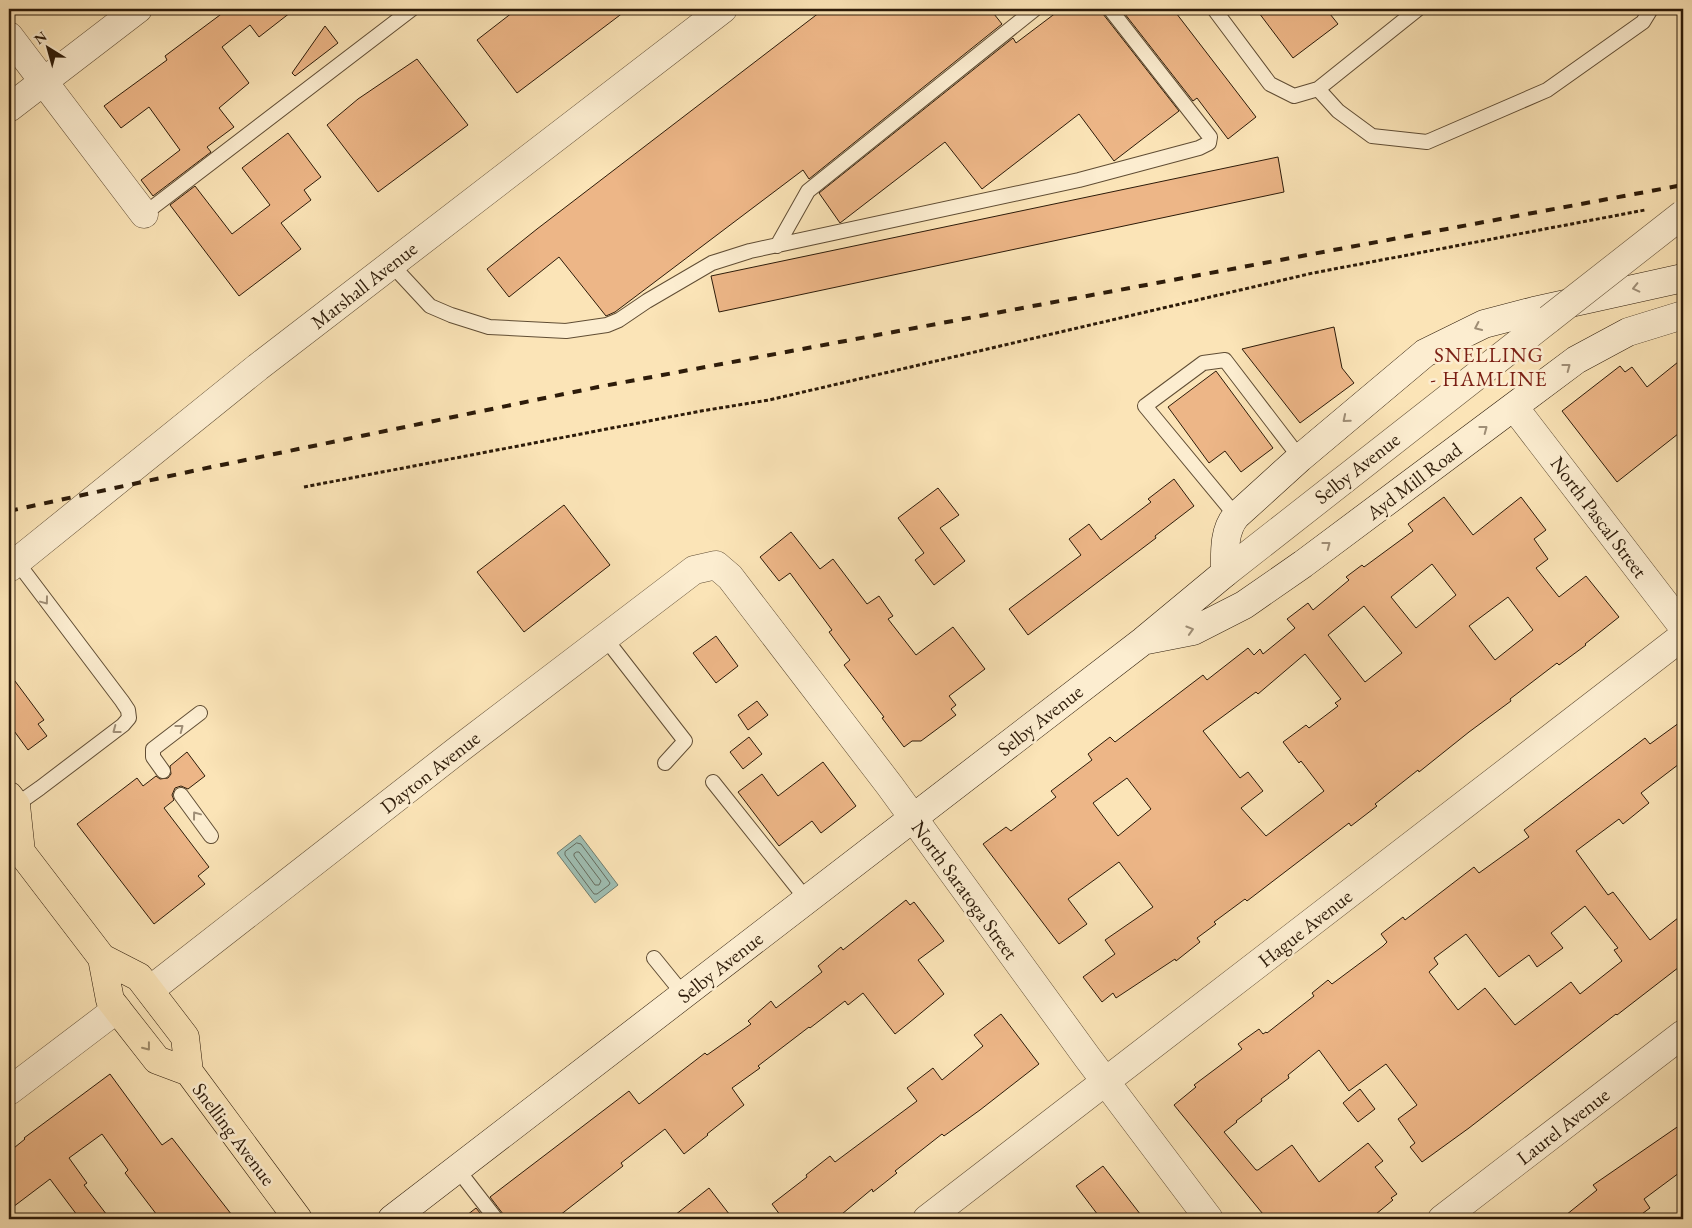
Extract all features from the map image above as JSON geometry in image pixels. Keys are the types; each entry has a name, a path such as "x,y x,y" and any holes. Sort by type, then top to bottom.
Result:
{"main road":[{"name":"Snelling Avenue","path":"12,800 15,849 102,958 139,977 186,1037 189,1072 298,1219"},
{"name":"Snelling Avenue","path":"102,958 110,1000 157,1060 189,1072"}],"street":[{"path":"9,108 138,9"},
{"name":"Marshall Avenue","path":"13,565 258,367 721,9"},
{"path":"9,36 144,214"},
{"name":"Selby Avenue","path":"392,1219 1143,641 1225,573 1683,214"},
{"path":"1225,573 1226,542 1230,523 1236,516 1300,458 1425,354 1484,324 1683,278"},
{"name":"Ayd Mill Road","path":"1143,641 1193,630 1244,605 1303,564 1576,360 1628,332 1683,315"},
{"name":"North Pascal Street","path":"1514,407 1683,627"},
{"name":"Dayton Avenue","path":"150,990 458,749 694,570 716,565"},
{"name":"North Saratoga Street","path":"716,565 730,577 913,819 1105,1082 1209,1219"},
{"name":"Hague Avenue","path":"927,1219 1683,636"},
{"path":"9,1091 117,1008"},
{"name":"Laurel Avenue","path":"1442,1219 1683,1034"}],"lane":[{"path":"144,214 412,9"},
{"path":"777,246 808,192 1035,9"},
{"path":"391,264 430,306 489,327 566,331 607,325 619,320 647,301 712,263 750,251 1079,180 1199,148 1209,143 1210,137 1110,9"},
{"path":"1214,9 1270,84 1294,96 1318,89 1418,9"},
{"path":"1318,89 1338,111 1372,136 1427,142 1547,90 1642,22 1651,9"},
{"path":"1236,516 1146,406 1203,363 1225,360 1300,458"},
{"path":"12,800 40,788 123,725 128,718 128,710 125,705 13,565"},
{"path":"605,638 685,741 665,763"},
{"path":"163,771 153,757 153,750 200,713"},
{"path":"713,782 807,900"},
{"path":"180,795 212,836"},
{"path":"654,958 684,995"},
{"path":"458,1170 496,1219"}],"path":[{"path":"304,487 681,414 769,400 1313,273 1654,208"}],"water":[{"path":"580,835 618,885 595,903 557,853"}],"building":[{"path":"228,9 295,9 259,37 250,25 222,47 249,83 219,108 234,127 207,147 211,152 153,196 141,180 180,150 149,107 121,128 104,106 167,60 165,56"},
{"path":"517,9 628,9 517,93 477,40"},
{"path":"824,9 990,9 1002,24 809,179 803,170 615,312 606,316 559,257 509,297 487,269"},
{"path":"1061,9 1101,9 1179,111 1114,161 1079,114 982,189 945,142 840,223 819,193 1013,38 1016,43"},
{"path":"1121,9 1173,9 1256,117 1228,139 1197,98 1193,101"},
{"path":"1256,9 1326,9 1338,24 1293,58"},
{"path":"325,26 338,43 295,76 292,73"},
{"path":"417,59 468,125 378,192 327,125 358,99"},
{"path":"288,133 321,177 304,190 311,200 281,223 301,249 239,296 170,205 195,186 232,234 270,205 242,168"},
{"path":"1278,157 1284,192 719,312 711,276"},
{"path":"1334,327 1342,368 1354,383 1300,423 1242,349"},
{"path":"1683,358 1683,430 1617,482 1562,411 1620,366 1625,372 1632,367 1647,387"},
{"path":"1216,371 1273,448 1241,472 1225,451 1209,463 1168,407"},
{"path":"1174,479 1194,506 1155,536 1156,538 1028,635 1009,609 1081,555 1069,539 1089,524 1101,540 1151,502 1148,499"},
{"path":"938,488 959,515 940,528 965,561 934,585 915,560 924,553 898,518"},
{"path":"1444,497 1473,535 1521,497 1546,530 1534,539 1548,559 1536,568 1559,597 1586,576 1619,617 1586,645 1559,665 1557,663 1419,772 1418,770 1351,826 1349,823 1247,901 1245,899 1214,922 1216,924 1197,938 1200,942 1176,961 1175,959 1116,998 1113,993 1102,1002 1083,977 1115,954 1105,940 1153,907 1119,862 1068,899 1087,924 1059,944 983,844 1006,827 1011,831 1056,797 1051,791 1092,760 1088,754 1110,737 1115,742 1203,675 1207,680 1248,648 1254,655 1260,649 1263,654 1295,628 1287,619 1308,603 1313,610 1349,580 1346,577 1362,565 1364,567 1413,531 1408,524","holes":["1432,564 1456,595 1416,628 1391,597","1508,597 1533,630 1495,660 1469,626","1364,606 1402,653 1365,682 1328,635","1305,654 1341,699 1335,703 1338,706 1309,728 1306,725 1283,742 1299,763 1301,761 1324,791 1266,836 1241,808 1263,791 1248,772 1240,778 1203,731 1256,692 1258,694","1127,778 1151,809 1118,836 1093,803"]},
{"path":"564,505 610,565 524,632 477,572"},
{"path":"791,532 820,569 833,559 867,604 879,596 893,616 888,619 916,655 953,627 985,669 949,696 956,705 951,709 956,715 921,741 912,741 904,747 882,718 884,717 844,665 850,660 829,632 832,630 790,573 779,581 760,557"},
{"path":"716,636 738,666 716,683 693,653"},
{"path":"9,673 44,720 38,724 47,736 28,750 9,724"},
{"path":"757,701 768,715 748,730 738,715"},
{"path":"1683,720 1683,761 1641,793 1649,803 1623,824 1619,819 1576,851 1608,895 1613,892 1650,940 1683,914 1683,964 1422,1162 1410,1147 1415,1143 1398,1119 1417,1105 1386,1064 1349,1091 1319,1050 1288,1075 1289,1078 1261,1099 1262,1101 1224,1132 1256,1170 1292,1145 1319,1182 1368,1143 1383,1161 1375,1167 1397,1194 1391,1198 1393,1200 1370,1219 1267,1219 1174,1105 1196,1087 1194,1085 1242,1049 1238,1044 1259,1029 1263,1034 1267,1033 1314,996 1312,993 1328,980 1332,984 1383,946 1387,942 1381,934 1403,917 1405,920 1474,867 1479,873 1529,837 1524,830 1645,738 1650,744","holes":["1585,906 1618,948 1614,950 1622,961 1580,994 1571,982 1515,1025 1485,988 1458,1010 1429,972 1438,964 1434,958 1466,934 1499,977 1529,955 1537,967 1563,948 1551,933"]},
{"path":"749,737 762,754 743,769 730,752"},
{"path":"187,752 205,776 188,789 181,786 175,788 172,795 174,800 164,808 209,867 198,876 205,884 154,924 77,824 137,778 143,786 156,776 160,779 168,778 171,774 170,766"},
{"path":"823,762 856,806 821,833 812,821 779,846 738,792 762,774 778,796"},
{"path":"906,900 910,905 914,902 944,941 918,960 944,994 895,1034 863,993 848,1005 845,1001 758,1066 760,1068 732,1088 744,1105 684,1154 665,1129 621,1163 623,1166 555,1219 505,1219 490,1197 629,1091 639,1104 705,1053 707,1055 751,1024 748,1021 771,1001 776,1008 822,972 818,966 841,947 843,950"},
{"path":"1001,1014 1039,1064 944,1136 942,1134 895,1171 897,1173 873,1192 872,1189 836,1219 783,1219 772,1204 807,1177 806,1175 830,1156 835,1162 917,1101 907,1088 933,1068 942,1080 983,1046 974,1035"},
{"path":"110,1074 162,1145 172,1138 235,1219 160,1219 125,1173 128,1170 102,1134 69,1158 87,1183 84,1185 110,1219 80,1219 50,1179 9,1210 9,1152 24,1138"},
{"path":"1360,1089 1375,1109 1358,1122 1343,1103"},
{"path":"1683,1123 1683,1170 1644,1199 1650,1208 1635,1219 1561,1219 1597,1190 1593,1185"},
{"path":"1103,1166 1144,1219 1101,1219 1076,1186"},
{"path":"709,1188 733,1219 670,1219"},
{"path":"476,1208 485,1219 462,1219"}],"railway":[{"path":"9,511 598,387 1683,185"}],"district":[{"name":"SNELLING - HAMLINE","path":"1489,366"}]}
